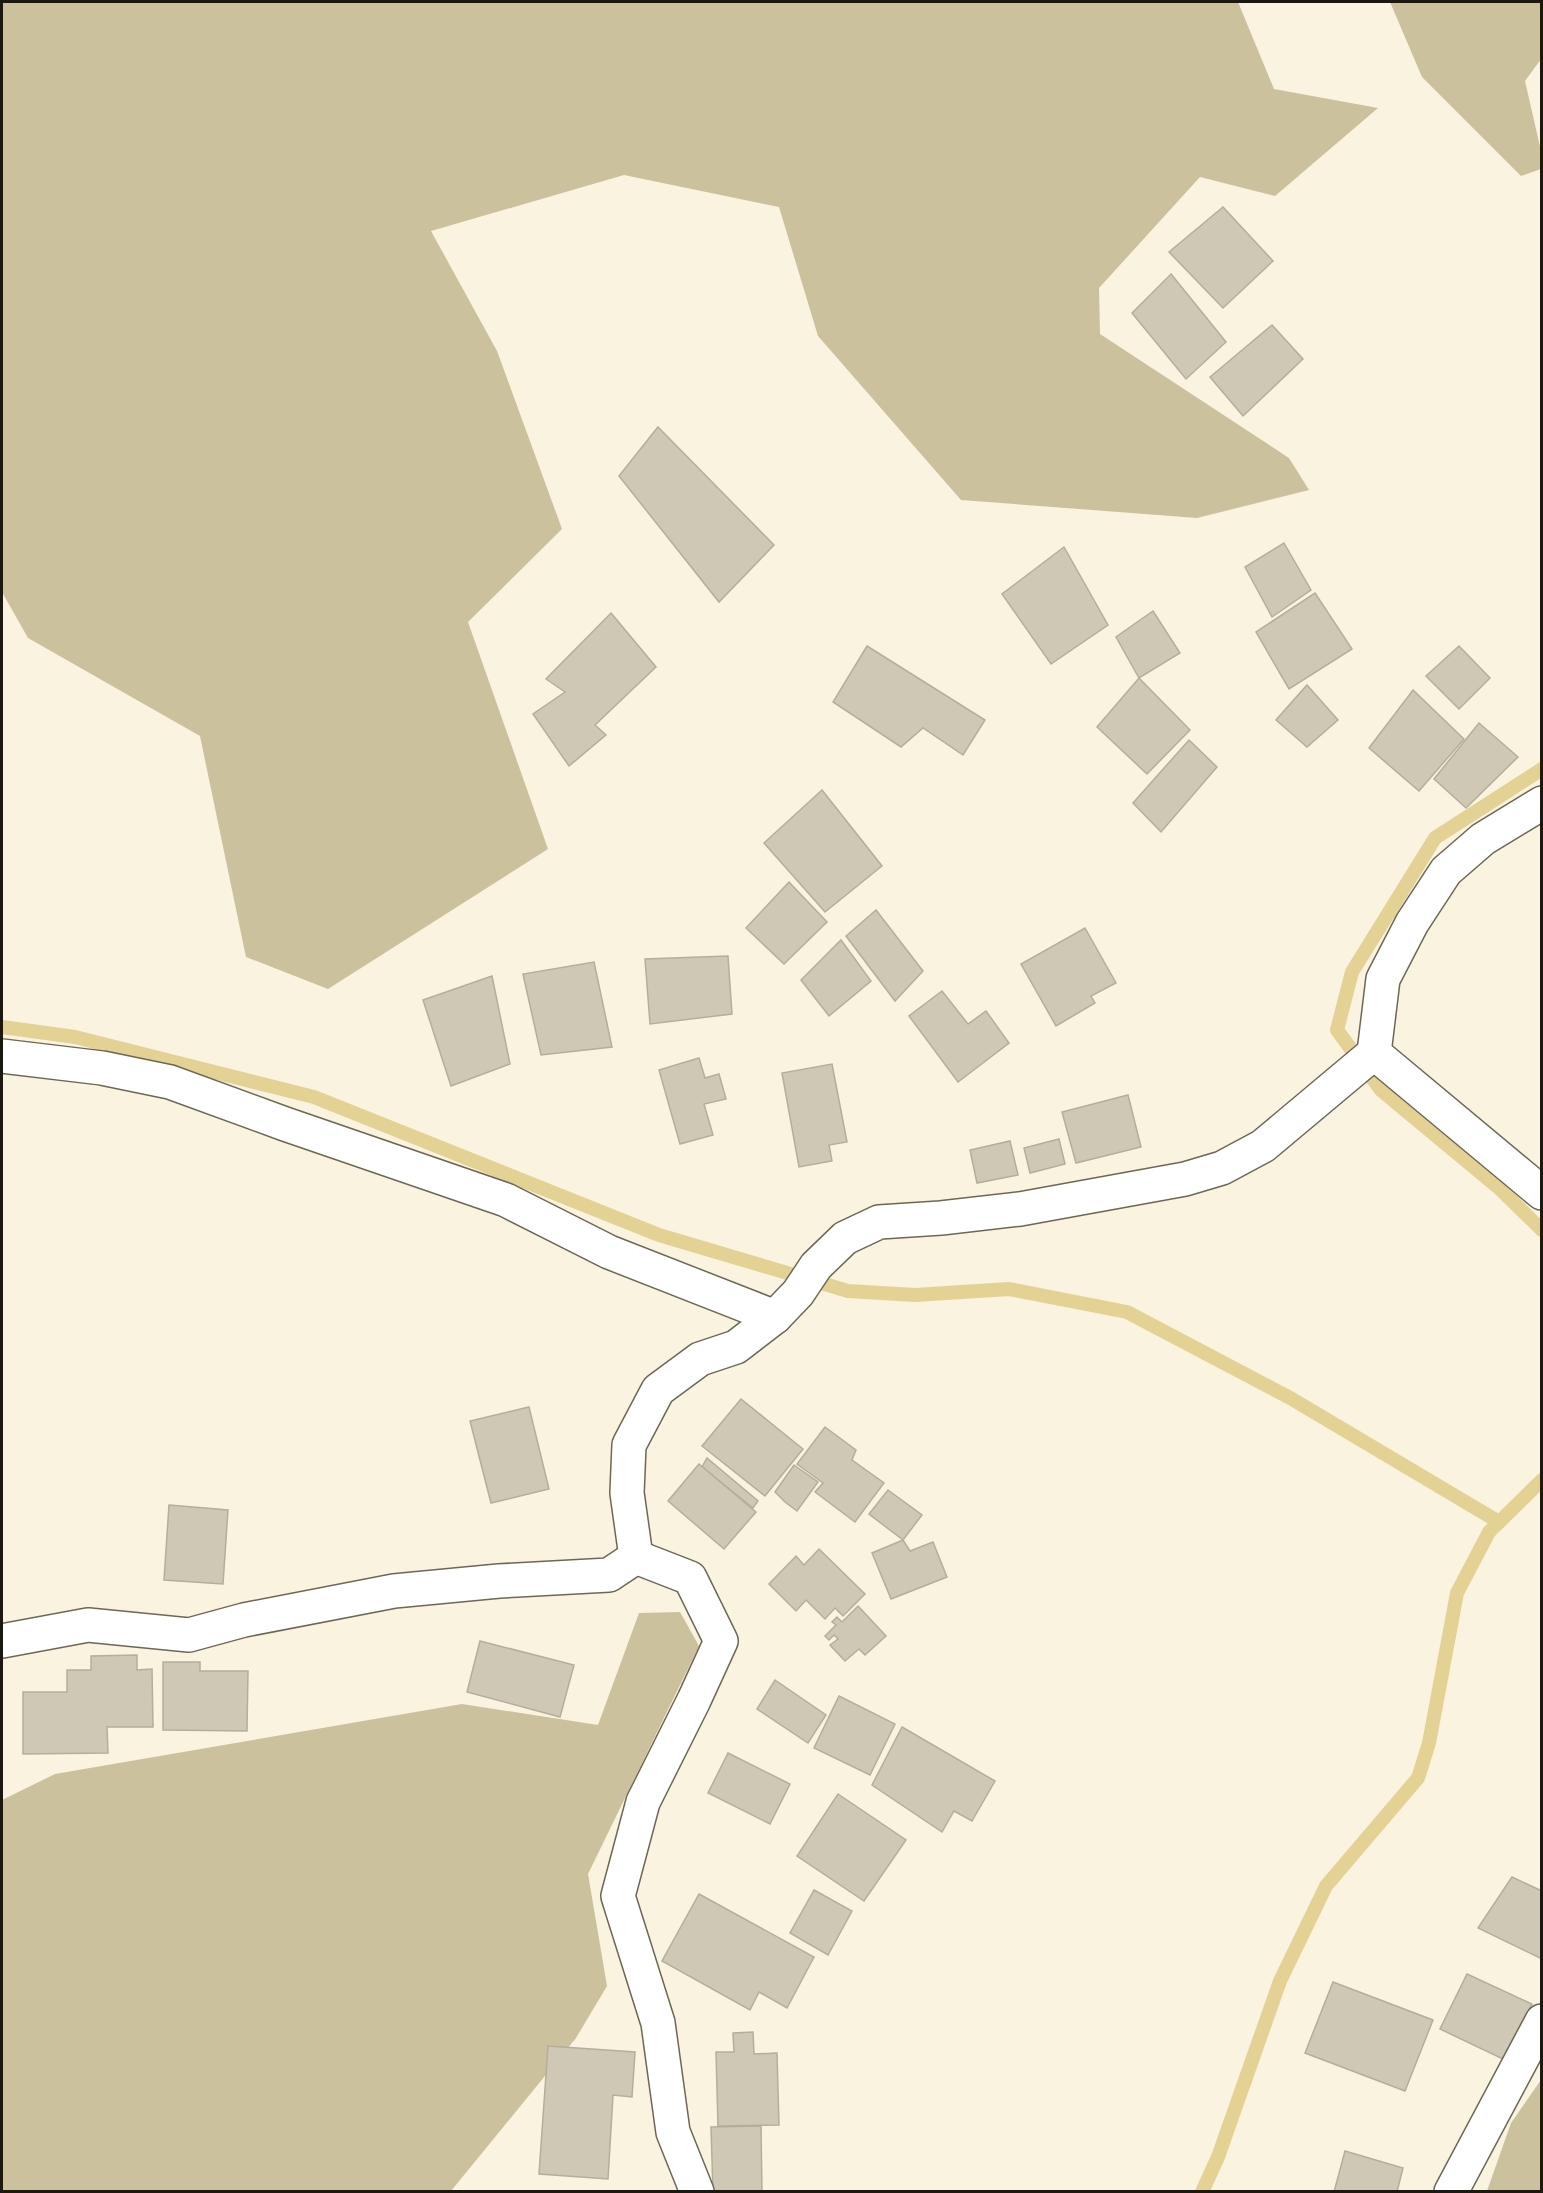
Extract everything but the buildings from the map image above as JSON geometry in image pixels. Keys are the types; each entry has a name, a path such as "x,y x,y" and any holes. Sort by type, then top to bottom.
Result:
{"street":[{"path":"636,1557 627,1493 629,1445 658,1390 700,1359 736,1347 776,1317 798,1293 816,1266 845,1238 879,1222 1020,1209 1185,1179 1222,1168 1263,1146 1374,1053 1383,979 1412,923 1446,871 1483,839 1542,803"},
{"path":"1374,1053 1542,1193"},
{"path":"2,1056 102,1068 170,1082 506,1200 609,1252 776,1317"},
{"path":"2,1641 88,1625 189,1635 244,1620 394,1591 499,1581 609,1575 636,1557"},
{"path":"636,1557 690,1578 721,1641 643,1802 618,1896 658,2023 674,2132 697,2192"},
{"path":"1451,2192 1542,2021"}],"shaded area":[{"path":"2,2 1238,2 1274,89 1378,108 1275,196 1200,177 1099,288 1100,334 1289,458 1309,490 1197,518 961,500 818,336 779,207 624,175 431,231 497,351 562,529 468,622 548,849 328,989 246,957 200,736 28,638 2,592"},
{"path":"1390,2 1541,2 1541,59 1525,81 1541,151 1541,169 1521,176 1422,77"},
{"path":"680,1612 699,1646 588,1874 607,1986 576,2038 451,2191 2,2192 2,1800 55,1774 462,1704 598,1725 639,1613"},
{"path":"1541,2080 1541,2191 1487,2191 1511,2123"}],"waterway":[{"path":"1542,769 1435,838 1352,972 1337,1030 1381,1090 1499,1188 1542,1230"},
{"path":"2,1027 75,1037 314,1097 659,1235 848,1291 915,1295 1009,1289 1127,1312 1292,1399 1499,1522"},
{"path":"1202,2192 1218,2157 1280,1981 1326,1886 1418,1778 1429,1743 1457,1593 1489,1532 1542,1480"}]}
